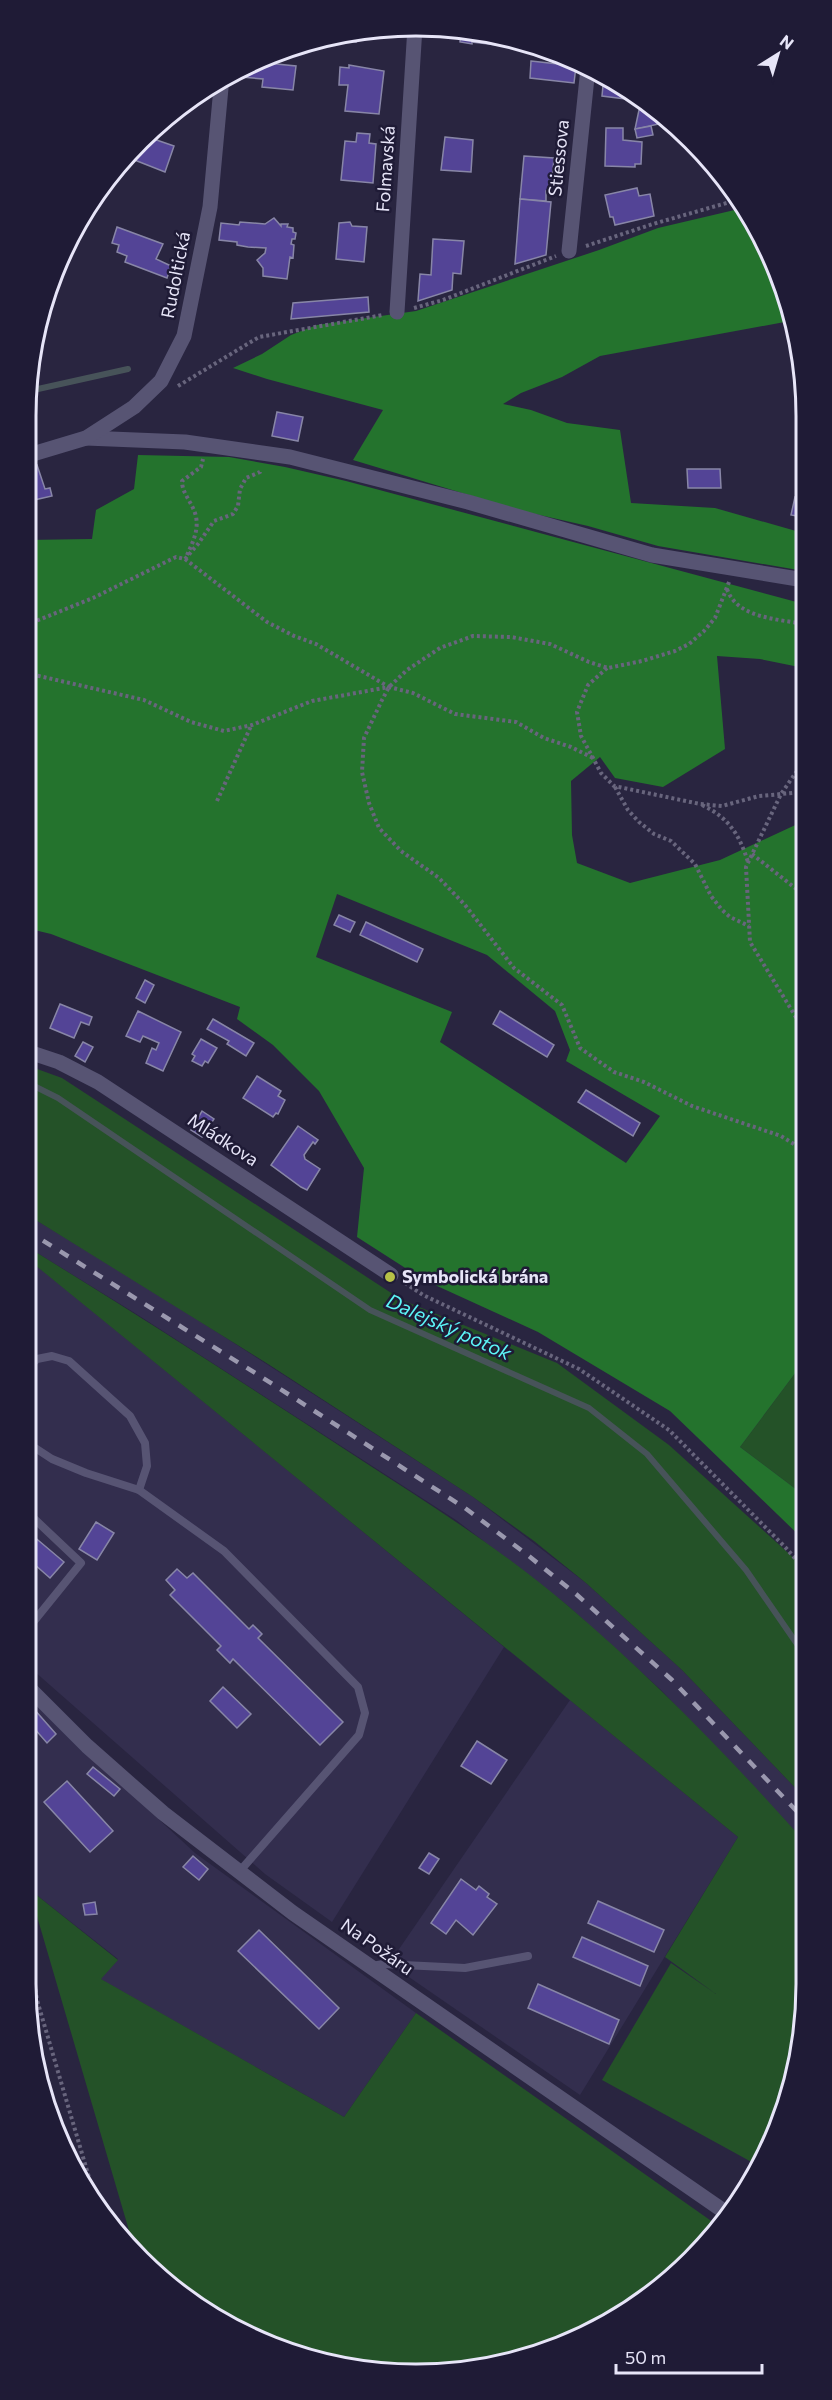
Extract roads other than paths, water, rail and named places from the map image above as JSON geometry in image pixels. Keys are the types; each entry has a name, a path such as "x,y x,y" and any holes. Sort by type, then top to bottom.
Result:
{"street":[{"name":"Folmavská","path":"397,312 414,36"},
{"name":"Stiessova","path":"569,251 587,77"},
{"name":"Rudoltická","path":"86,438 134,407 161,381 184,336 210,207 221,90"},
{"path":"36,453 86,438 186,441 268,454 435,494 652,555 796,579"},
{"name":"Mládkova","path":"36,1054 59,1062 98,1082 391,1275"},
{"name":"Na Požáru","path":"36,1695 87,1746 163,1813 293,1913 721,2210"}],"lane":[{"path":"36,1360 52,1356 69,1361 130,1416 145,1443 147,1466 139,1490"},
{"path":"36,1449 52,1459 86,1473 139,1490 224,1551 358,1687 365,1713 359,1735 239,1872"},
{"path":"36,1520 81,1563 36,1619"},
{"path":"371,1966 383,1964 465,1968 528,1956"}],"waterway":[{"path":"37,389 128,369"},
{"name":"Dalejský potok","path":"36,1087 58,1098 370,1310 589,1408 647,1454 746,1570 796,1642"}],"railway":[{"path":"36,1236 260,1376 465,1508 525,1553 576,1594 672,1680 796,1810"}],"place":[{"name":"Symbolická brána","path":"390,1277"}]}
